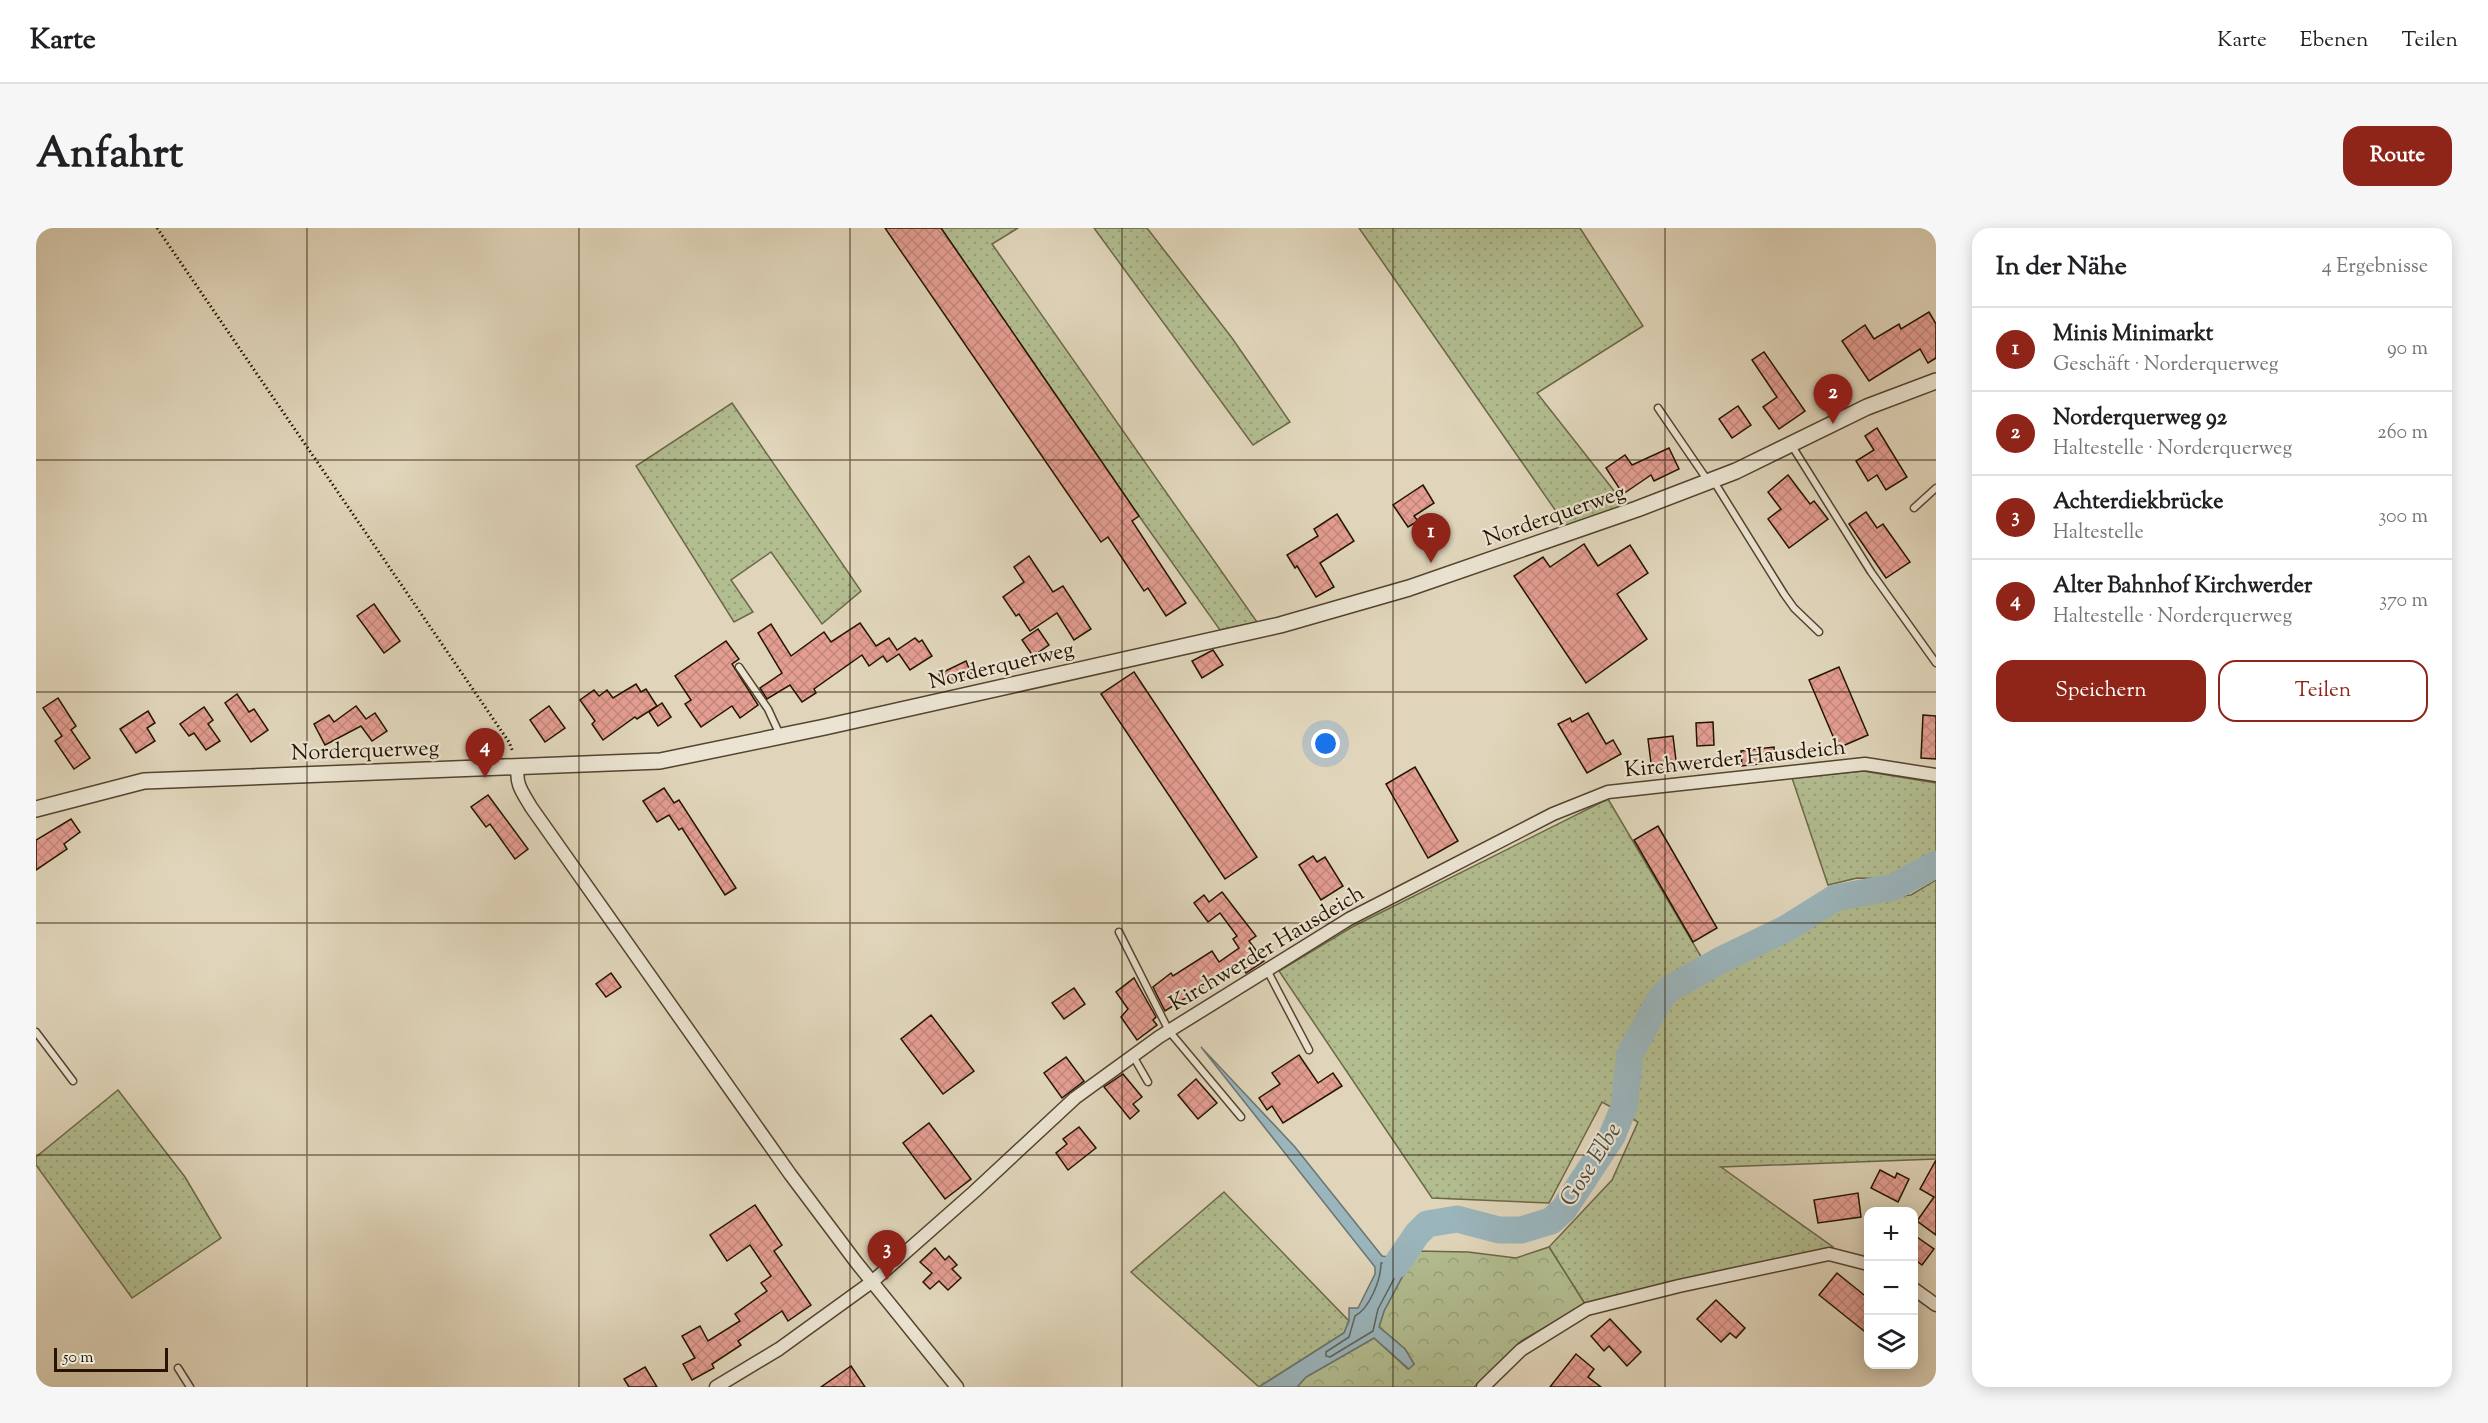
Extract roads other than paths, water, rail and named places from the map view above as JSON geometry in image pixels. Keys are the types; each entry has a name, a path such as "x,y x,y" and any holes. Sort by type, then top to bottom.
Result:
{"street":[{"name":"Norderquerweg","path":"36,809 144,781 660,761 1280,625 1409,588 1711,480 1792,445 1867,407 1936,381"},
{"name":"Kirchwerder Hausdeich","path":"716,1387 779,1349 873,1281 1075,1098 1169,1031 1348,919 1553,814 1608,792 1865,764 1936,775"},
{"path":"518,768 516,778 519,788 531,807 790,1174 957,1387"},
{"path":"1483,1387 1521,1350 1587,1309 1679,1286 1829,1254 1864,1263"},
{"path":"1918,1292 1936,1305"}],"lane":[{"path":"1658,408 1711,480 1794,608 1819,632"},
{"path":"1792,445 1871,572 1936,663"},
{"path":"1914,508 1936,488"},
{"path":"739,667 768,709 781,736"},
{"path":"1119,932 1169,1031 1241,1117"},
{"path":"1267,970 1309,1050"},
{"path":"36,1032 73,1081"},
{"path":"1133,1056 1148,1082"},
{"path":"178,1368 190,1387"}],"water":[{"path":"1201,1047 1295,1147 1382,1256 1388,1257 1417,1234 1416,1251 1384,1311 1379,1327 1405,1349 1414,1364 1409,1369 1374,1338 1306,1377 1297,1387 1259,1387 1344,1333 1349,1321 1349,1308 1358,1308 1375,1274 1375,1267"}],"waterway":[{"name":"Gose Elbe","path":"1396,1265 1417,1234 1427,1224 1457,1219 1499,1230 1521,1230 1551,1221 1564,1209 1612,1136 1624,1107 1630,1054 1660,999 1669,989 1719,961 1787,928 1835,898 1894,887 1936,864"}],"place":[{"name":"Norderquerweg 92","path":"1833,424"},
{"name":"Minis Minimarkt","path":"1431,563"},
{"name":"Alter Bahnhof Kirchwerder","path":"485,778"},
{"name":"Achterdiekbrücke","path":"887,1280"}]}
